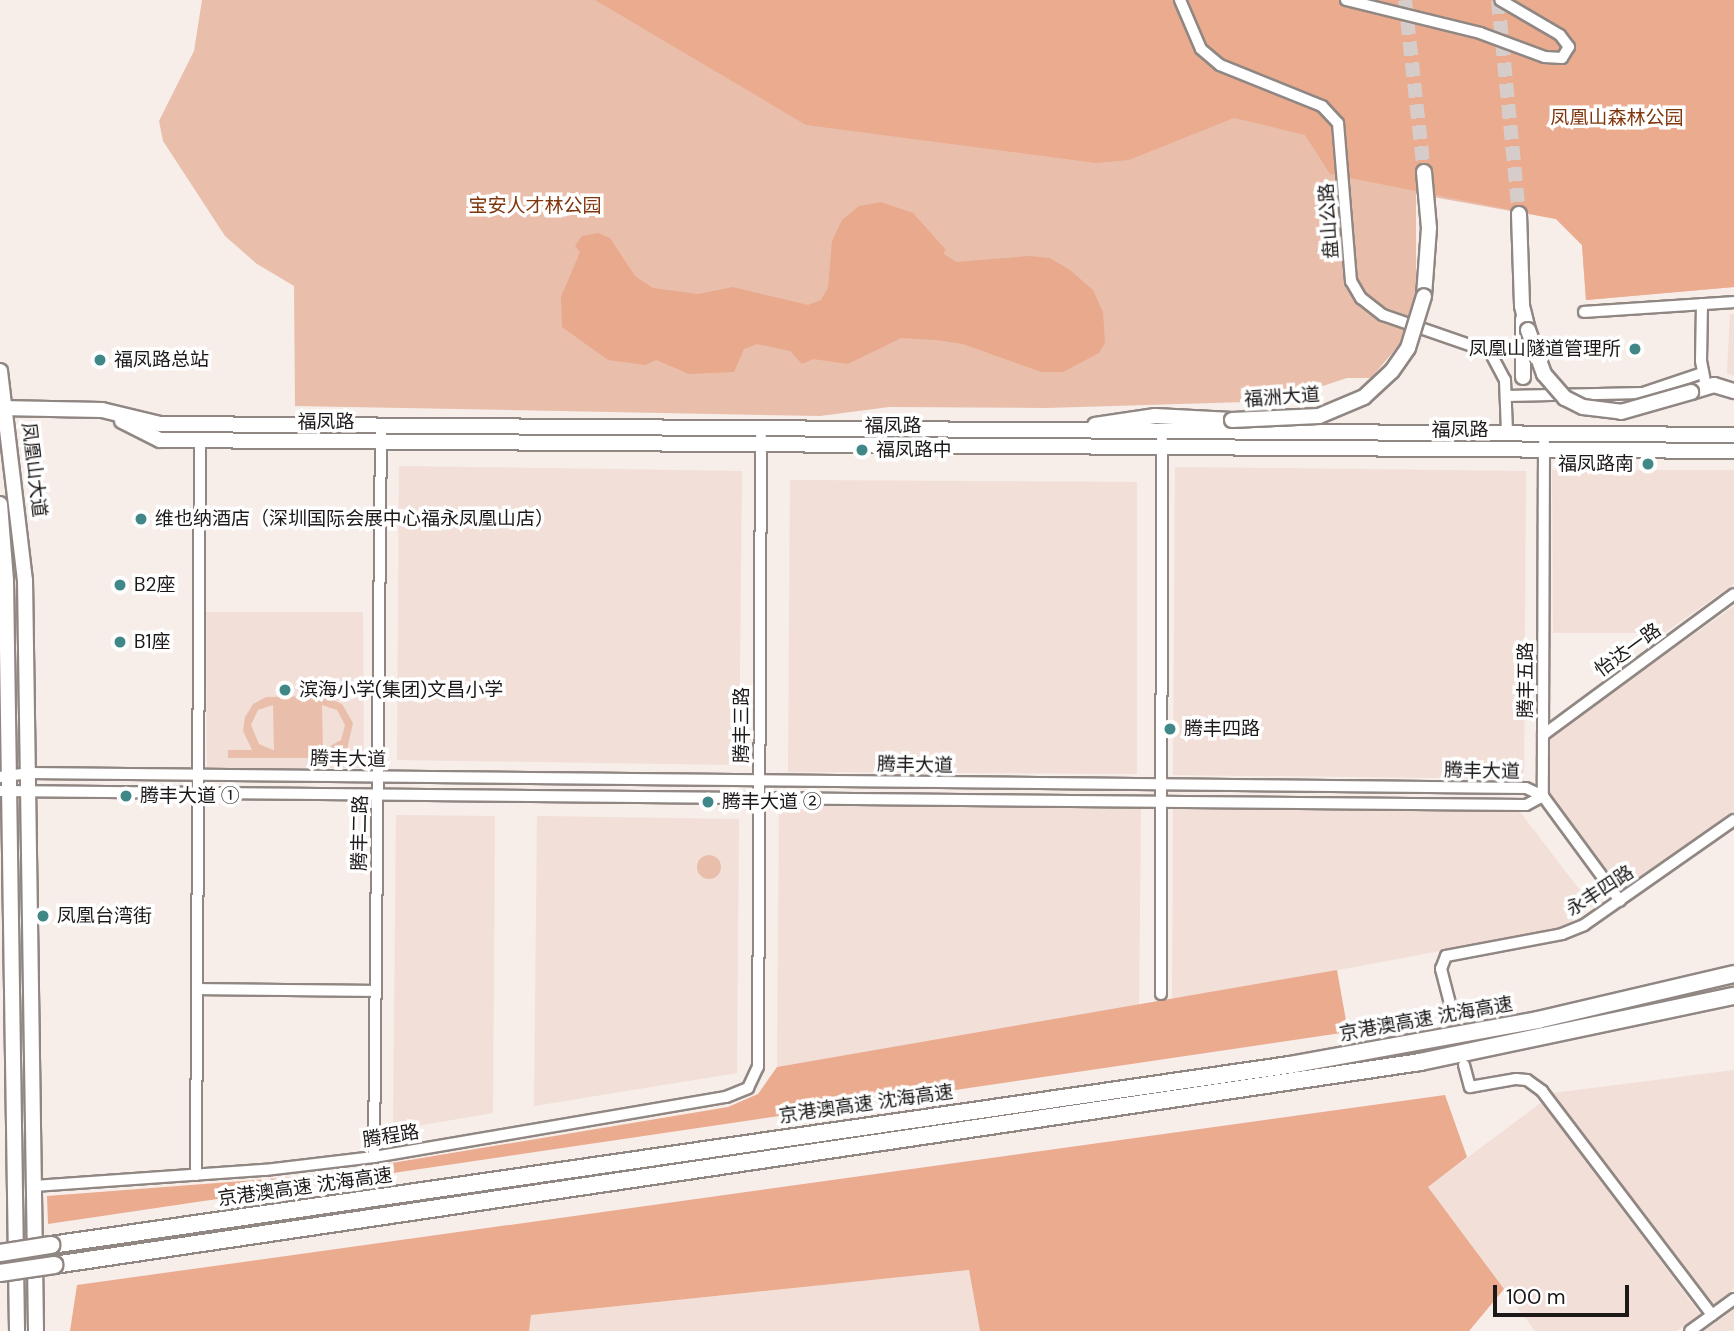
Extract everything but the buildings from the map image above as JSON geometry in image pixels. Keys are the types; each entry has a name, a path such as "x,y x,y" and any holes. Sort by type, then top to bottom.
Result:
{"highway":[{"name":"京港澳高速 沈海高速","path":"0,1253 1290,1065 1538,1020 1734,974"},
{"name":"京港澳高速 沈海高速","path":"0,1273 1420,1062 1734,996"}],"main road":[{"name":"福洲大道","path":"1080,430 1129,418 1232,420 1320,416 1364,397 1392,371 1408,348 1424,296 1429,228 1424,172"},
{"path":"1519,214 1523,377"},
{"path":"1522,306 1544,374 1565,398 1583,407 1621,412 1690,392 1704,380 1734,391"},
{"name":"凤凰山大道","path":"0,371 24,568 36,1331"},
{"name":"福凤路","path":"3,409 102,410 160,424 1734,435"},
{"name":"福凤路","path":"102,410 160,440 1731,452"},
{"path":"918,429 918,445"},
{"name":"凤凰山大道","path":"0,504 6,1052 17,1331"}],"street":[{"name":"盘山公路","path":"1180,0 1201,50 1220,65 1322,106 1338,123 1351,281 1362,298 1397,321 1485,348 1502,368 1507,433"},
{"path":"1346,0 1480,33 1545,57 1562,58 1569,47 1560,35 1500,0"},
{"path":"1584,312 1734,302"},
{"path":"1506,396 1549,398 1576,391 1630,394 1704,380 1702,304"},
{"name":"腾丰二路","path":"374,1157 381,425"},
{"name":"腾丰三路","path":"748,1088 758,1067 762,428"},
{"path":"1161,994 1162,431"},
{"name":"腾丰五路","path":"1543,796 1544,434"},
{"path":"196,1175 200,440"},
{"name":"怡达一路","path":"1543,735 1734,594"},
{"name":"腾丰大道","path":"4,783 28,773 1526,788 1543,796"},
{"name":"腾丰大道","path":"4,783 28,789 1526,805 1543,796"},
{"path":"1543,796 1620,901"},
{"name":"永丰四路","path":"1453,1015 1441,969 1446,956 1562,934 1620,901 1734,820"},
{"path":"197,989 376,991"},
{"path":"1464,1065 1470,1087 1516,1079 1527,1080 1542,1091 1712,1315"},
{"name":"腾程路","path":"34,1186 196,1175 374,1157 726,1097 748,1088"},
{"path":"1690,1331 1734,1299"}],"shaded area":[{"path":"881,202 913,213 946,250 943,253 956,262 1029,256 1050,258 1070,270 1093,290 1103,312 1105,343 1099,353 1063,372 1041,372 963,344 936,340 901,338 848,364 813,359 802,364 790,351 757,344 744,349 734,372 689,374 656,360 645,365 608,360 562,327 561,297 580,252 575,246 582,236 598,233 610,238 635,276 653,288 698,294 733,287 808,305 821,300 828,288 832,241 842,220 859,206"},
{"path":"1730,314 1734,314 1734,376 1727,373"},
{"path":"399,466 742,471 739,765 397,760"},
{"path":"1175,467 1526,471 1524,779 1173,775"},
{"path":"1552,470 1734,470 1734,584 1664,633 1553,633"},
{"path":"790,480 1137,482 1137,774 788,772"},
{"path":"1734,606 1734,810 1619,892 1550,794 1548,738"},
{"name":"滨海小学(集团)文昌小学","path":"206,612 363,612 364,768 207,768"},
{"path":"779,801 1141,806 1139,1007 777,1067"},
{"path":"1173,807 1520,812 1592,906 1563,928 1172,1001"},
{"path":"396,815 495,816 493,1113 393,1130"},
{"path":"537,816 739,819 737,1073 534,1106"},
{"path":"1734,1070 1734,1289 1711,1306 1553,1093"},
{"path":"1542,1102 1700,1314 1677,1331 1535,1331 1428,1187"},
{"path":"969,1270 980,1331 529,1331 531,1315"},
{"path":"1734,1309 1734,1331 1704,1331 1725,1316"}],"green space":[{"name":"宝安人才林公园","path":"202,0 1734,0 1734,287 1586,300 1582,245 1556,219 1416,194 1416,291 1404,339 1371,378 1347,378 1277,401 1046,408 889,407 820,416 295,406 294,286 257,264 225,236 163,141 159,121 194,51"},
{"name":"凤凰山森林公园","path":"595,0 1734,0 1734,287 1586,300 1582,245 1556,219 1330,174 1305,135 1234,118 1129,160 1096,163 806,125"},
{"path":"322,696 342,704 353,723 345,758 228,758 228,750 252,750 243,731 245,717 253,704 266,697","holes":["273,705 274,750 259,744 251,725 258,710","322,705 337,710 345,725 341,740 323,750"]},
{"path":"709,855 717,859 721,867 717,875 709,879 701,875 697,867 701,859"},
{"path":"1337,970 1348,1032 48,1224 47,1196 320,1175 728,1107 758,1094 777,1067"},
{"path":"1445,1095 1467,1157 1428,1187 1504,1289 1469,1331 980,1331 969,1270 531,1315 529,1331 70,1331 77,1285"}],"tunnel":[{"path":"1405,0 1424,172"},
{"path":"1498,0 1519,214"},
{"path":"1453,1015 1463,1059"}],"place":[{"name":"凤凰山隧道管理所","path":"1635,349"},
{"name":"福凤路总站","path":"100,360"},
{"name":"福凤路中","path":"862,450"},
{"name":"福凤路南","path":"1648,464"},
{"name":"维也纳酒店（深圳国际会展中心福永凤凰山店）","path":"141,519"},
{"name":"B2座","path":"120,585"},
{"name":"B1座","path":"120,642"},
{"name":"滨海小学(集团)文昌小学","path":"285,690"},
{"name":"腾丰四路","path":"1170,729"},
{"name":"腾丰大道 ①","path":"126,796"},
{"name":"腾丰大道 ②","path":"708,802"},
{"name":"凤凰台湾街","path":"43,916"}]}
